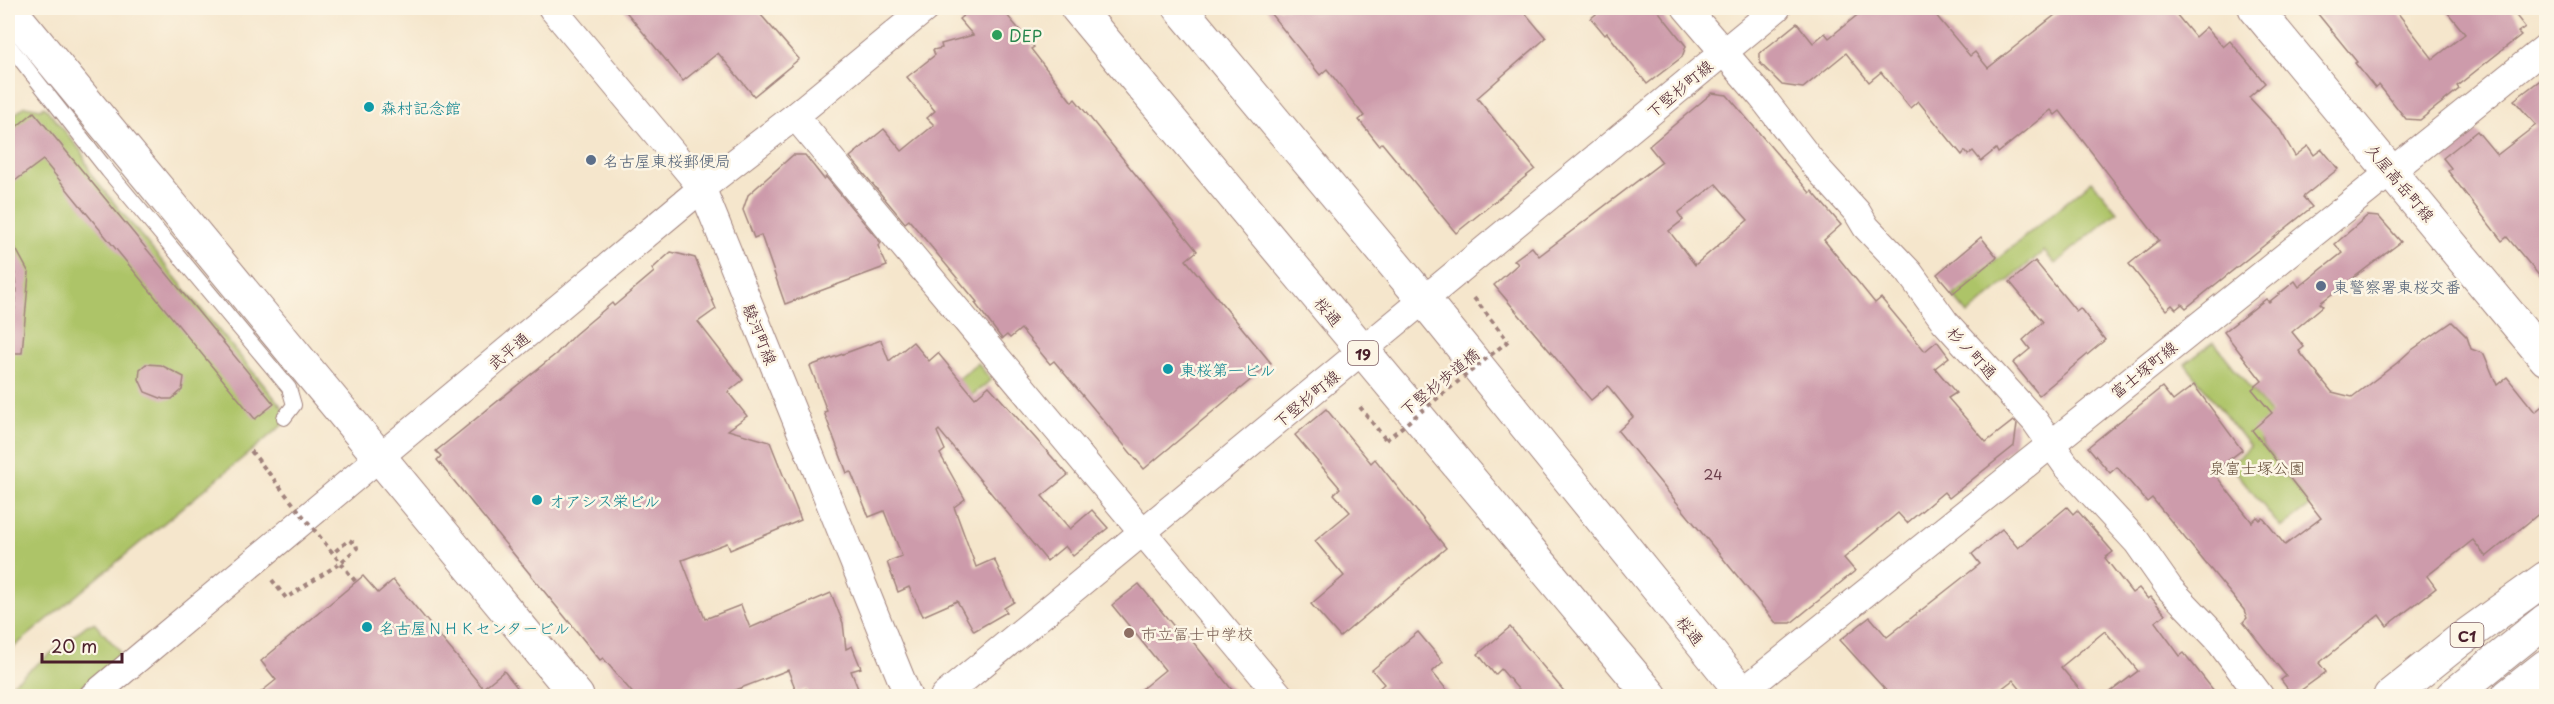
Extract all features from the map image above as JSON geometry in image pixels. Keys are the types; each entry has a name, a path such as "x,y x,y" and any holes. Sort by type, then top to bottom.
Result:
{"main road":[{"name":"桜通","path":"1077,8 1651,696"},
{"name":"桜通","path":"1180,8 1424,300 1743,695"},
{"name":"久屋高岳町線","path":"2255,8 2547,358"},
{"path":"18,27 576,696"},
{"name":"C1","path":"2390,696 2460,640 2547,578"},
{"path":"2406,696 2547,588"},
{"path":"2452,696 2547,620"},
{"path":"2508,696 2547,666"}],"street":[{"name":"駿河町線","path":"552,8 702,188 908,696"},
{"name":"武平通","path":"93,696 702,188 795,116 926,8"},
{"name":"杉ノ町通","path":"1686,8 1762,97 1816,167 1857,212 1866,227 1909,272 1945,322 2019,402 2091,495 2137,542 2170,589 2216,636 2260,696"},
{"name":"下竪杉町線","path":"944,696 1777,8"},
{"name":"富士塚町線","path":"1743,695 2051,443 2547,47"},
{"path":"795,116 1280,696"}],"lane":[{"path":"18,27 108,171 289,388 294,405 284,418"}],"path":[{"path":"8,263 13,271 14,296 8,332"},
{"name":"下竪杉歩道橋","path":"1360,407 1386,440 1508,341 1474,298"},
{"path":"251,451 356,582"},
{"path":"267,574 286,598 339,564 354,551 356,544 349,540 333,553"}],"green space":[{"path":"25,106 41,109 44,106 81,151 92,176 291,418 8,652 8,120"},
{"path":"2092,181 2117,212 2055,264 2044,251 1968,314 1953,296"},
{"name":"泉富士塚公園","path":"2214,342 2279,425 2260,441 2310,506 2281,528 2230,464 2250,447 2185,364"},
{"path":"978,363 991,380 936,424 923,408"},
{"path":"94,623 119,650 118,658 70,696 8,696 8,687 87,625"}],"building":[{"path":"623,8 755,8 799,59 754,96 718,53 683,81"},
{"path":"973,8 1001,8 1034,47 1031,49 1072,102 1075,99 1197,251 1186,260 1271,363 1144,469 1054,361 1050,364 1021,329 1010,338 1007,335 1002,339 975,303 977,302 909,220 905,223 850,157 884,129 902,151 934,125 927,118 935,111 907,77 935,55 933,50 942,48 941,44 973,35 959,19"},
{"path":"1266,8 1521,8 1546,38 1477,98 1535,169 1456,233 1382,143 1379,145 1359,120 1364,116 1327,69 1320,75"},
{"path":"1604,8 1656,8 1686,46 1682,57 1647,84 1607,33 1605,35 1591,18"},
{"path":"1866,8 1930,8 1970,56 1975,52 1988,68 2064,8 2171,8 2195,37 2206,27 2223,47 2230,41 2265,83 2249,97 2280,130 2295,156 2308,146 2314,155 2322,149 2338,169 2303,197 2312,207 2186,308 2182,304 2176,309 2172,305 2166,310 2129,264 2159,240 2060,111 2055,115 2051,110 1998,153 1996,149 1981,161 1973,151 1968,155 1965,151 1962,155 1918,101 1910,108 1881,72 1869,82 1846,53 1803,88 1782,85 1760,63 1760,53 1797,23 1813,43 1825,33 1829,38"},
{"path":"2313,8 2394,8 2433,59 2465,34 2444,8 2510,8 2525,27 2518,32 2521,35 2457,86 2459,89 2420,120 2406,119 2379,85 2375,88"},
{"path":"2547,75 2547,285 2507,237 2502,241 2448,171 2451,168 2443,158 2477,131 2497,155 2536,125 2514,100"},
{"path":"1712,93 1727,95 1810,193 1812,191 1841,225 1824,240 1875,303 1881,298 1925,351 1937,341 1949,357 1935,368 1956,393 1948,398 1986,442 2013,421 2017,424 2014,446 1949,498 1944,492 1907,523 1898,513 1844,558 1855,571 1791,623 1776,623 1618,431 1633,417 1608,386 1591,400 1494,285 1518,264 1514,260 1532,247 1539,256 1662,162 1649,146","holes":["1716,184 1748,220 1695,265 1669,231 1683,220 1678,213"]},
{"path":"34,112 274,404 255,419 43,160 8,186 8,134"},
{"path":"793,155 805,155 824,179 826,177 881,243 878,246 887,266 785,304 761,235 754,238 743,210 748,195"},
{"path":"2367,216 2379,217 2401,242 2320,303 2323,306 2292,332 2304,347 2299,351 2332,392 2352,397 2409,352 2452,322 2467,337 2471,349 2484,354 2497,385 2507,377 2535,412 2547,402 2547,507 2486,557 2473,540 2427,576 2436,588 2387,626 2379,615 2319,663 2326,672 2293,696 2281,680 2286,676 2243,622 2247,618 2244,610 2152,498 2147,502 2117,467 2110,473 2088,447 2162,387 2173,401 2194,385 2242,450 2213,472 2252,522 2257,517 2260,520 2263,518 2285,545 2321,518 2252,430 2272,413 2252,389 2262,381 2224,332 2266,299 2269,302 2295,281 2299,287 2342,253 2335,244"},
{"path":"8,234 29,273 22,353 8,353"},
{"path":"1981,237 1997,257 1953,293 1937,274"},
{"path":"671,252 695,258 716,309 698,322 743,380 728,392 747,416 728,430 770,442 801,520 730,550 727,543 682,560 705,619 741,605 750,628 831,593 843,623 846,649 852,646 861,668 851,671 861,696 810,696 806,689 797,693 788,670 720,696 635,696 603,658 600,660 437,460 441,456 436,451 556,354 574,335 612,303 614,306 654,272 652,269"},
{"path":"2035,261 2076,311 2080,308 2105,340 2039,395 2013,363 2030,349 2023,340 2043,322 2010,282"},
{"path":"881,340 889,361 913,342 929,361 938,353 975,398 989,386 1068,475 1042,496 1070,529 1092,510 1108,528 1073,556 1065,546 1047,561 939,430 937,432 945,450 940,454 965,499 954,507 976,567 994,559 1014,602 1004,608 1007,612 974,631 957,601 923,616 909,587 898,592 887,562 902,556 884,511 869,517 851,472 847,473 824,412 827,411 810,366"},
{"path":"146,364 161,365 184,377 182,390 172,399 163,399 145,392 139,379 140,369"},
{"path":"1326,409 1371,463 1375,459 1446,548 1340,637 1311,604 1344,576 1315,541 1350,512 1334,494 1340,488 1295,435"},
{"path":"2067,507 2073,514 2077,510 2113,552 2105,558 2132,593 2139,588 2148,599 2151,597 2165,614 2155,622 2180,656 2184,653 2218,696 2105,696 2138,671 2105,631 2061,667 2085,696 2026,696 2013,680 1992,696 1891,696 1840,640 1870,617 1887,637 1980,564 1972,554 2002,529 2018,548"},
{"name":"名古屋ＮＨＫセンタービル","path":"363,576 378,593 393,580 483,688 504,671 524,696 256,696 276,680 261,661"},
{"path":"1139,584 1181,635 1185,632 1237,696 1133,696 1165,670 1112,605"},
{"path":"1510,627 1568,696 1524,696 1501,669 1495,675 1478,654"},
{"path":"1418,632 1443,662 1432,672 1452,696 1370,696 1384,684 1372,670"}],"place":[{"name":"DEP","path":"997,35"},
{"name":"森村記念館","path":"369,107"},
{"name":"名古屋東桜郵便局","path":"591,160"},
{"name":"東警察署東桜交番","path":"2321,286"},
{"name":"東桜第一ビル","path":"1168,369"},
{"name":"オアシス栄ビル","path":"537,500"},
{"name":"名古屋ＮＨＫセンタービル","path":"367,627"},
{"name":"市立冨士中学校","path":"1129,633"}]}
